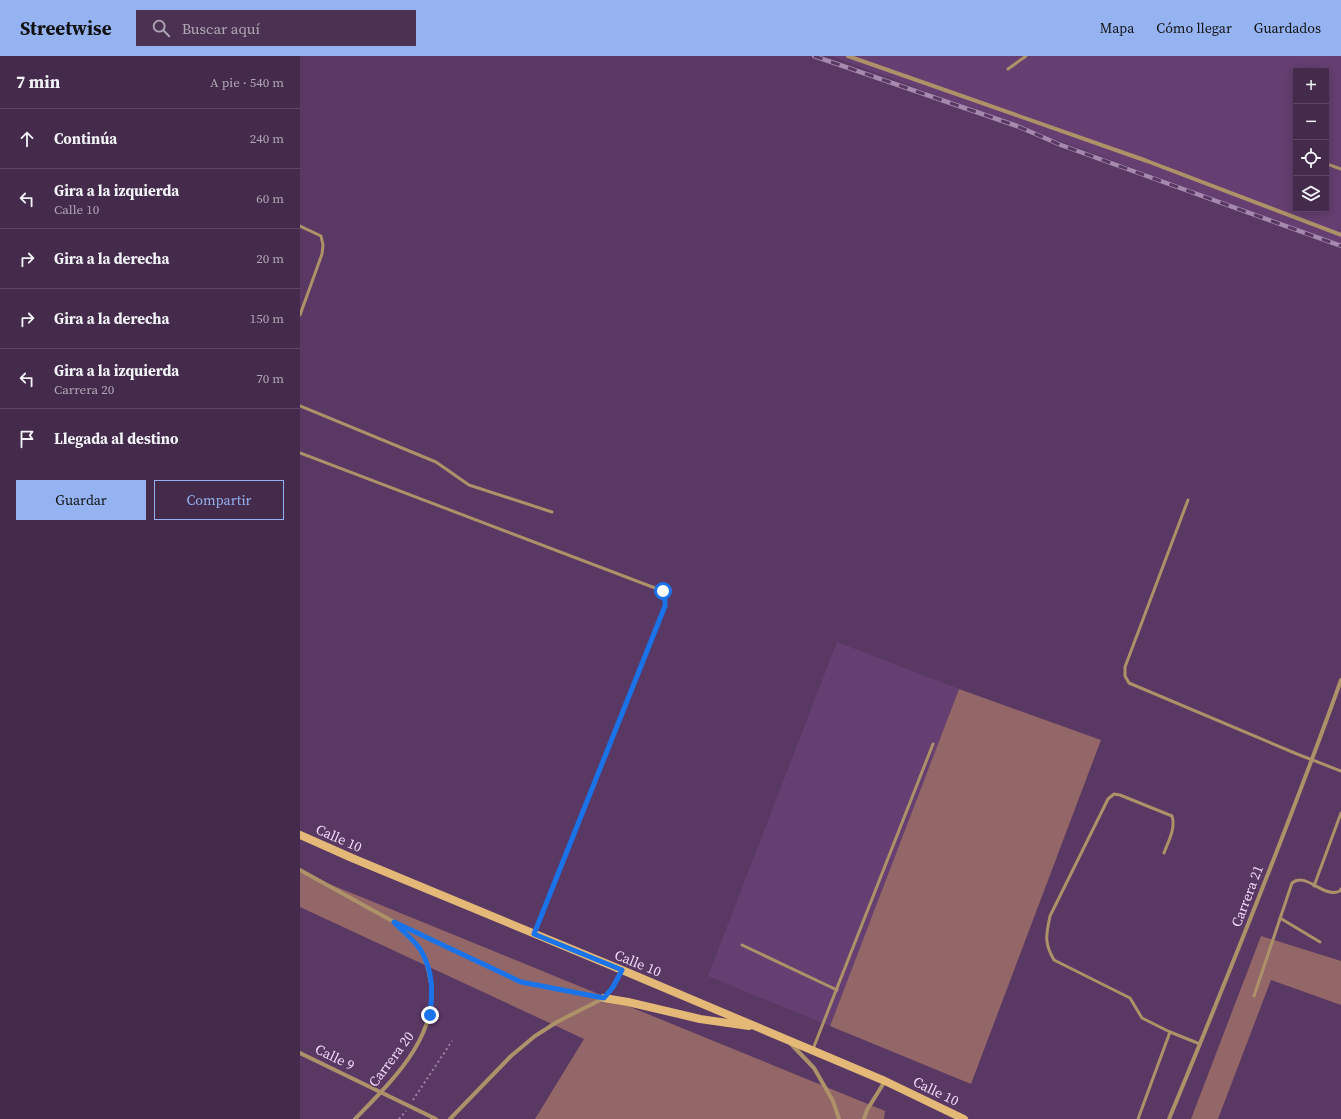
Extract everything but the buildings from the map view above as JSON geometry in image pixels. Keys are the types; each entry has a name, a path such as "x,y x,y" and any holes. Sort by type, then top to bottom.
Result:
{"main road":[{"name":"Calle 10","path":"300,835 885,1081 964,1119"},
{"path":"604,998 628,1002 700,1019 760,1028"}],"street":[{"path":"848,56 1147,162 1341,235"},
{"name":"Carrera 21","path":"1169,1119 1312,760 1341,680"},
{"path":"300,870 394,922 521,982 604,998"},
{"name":"Carrera 20","path":"355,1119 381,1092 418,1045 430,1015 432,984 427,964 419,948 394,922"},
{"path":"450,1119 511,1056 535,1036 557,1022 604,998 613,987 622,970"},
{"path":"788,1041 814,1068 833,1101 839,1119"},
{"name":"Calle 9","path":"300,1053 436,1119"},
{"path":"864,1119 885,1081"}],"lane":[{"path":"1008,69 1026,56"},
{"path":"1330,165 1341,169"},
{"path":"300,226 321,236 323,246 322,254 300,315"},
{"path":"300,406 436,462 469,485 552,512"},
{"path":"300,453 663,591 665,606 534,934"},
{"path":"1188,500 1125,668 1129,683 1341,771"},
{"path":"813,1051 933,744"},
{"path":"1164,853 1173,828 1174,822 1172,816 1120,794 1114,794 1108,799 1050,916 1046,933 1048,949 1054,960 1130,998 1142,1018 1170,1032 1200,1044"},
{"path":"1314,886 1341,813"},
{"path":"1254,996 1292,883 1296,880 1301,880 1335,894 1341,889"},
{"path":"1280,918 1320,942"},
{"path":"742,946 837,990"},
{"path":"1138,1119 1170,1032"}],"path":[{"path":"399,1119 452,1041"}],"shaded area":[{"path":"831,56 1341,56 1341,245"},
{"path":"837,642 959,689 830,1026 708,976"},
{"path":"959,689 1101,740 971,1084 830,1026"},
{"path":"300,872 885,1111 884,1119 535,1119 584,1039 300,907"},
{"path":"1261,936 1341,961 1341,1005 1271,980 1218,1119 1191,1119"}],"railway":[{"path":"814,56 1017,126 1061,145 1341,246"}],"route":[{"path":"430,1015 432,984 427,964 419,948 394,922 521,982 604,998 613,987 622,970 534,934 665,606 663,591"}]}
